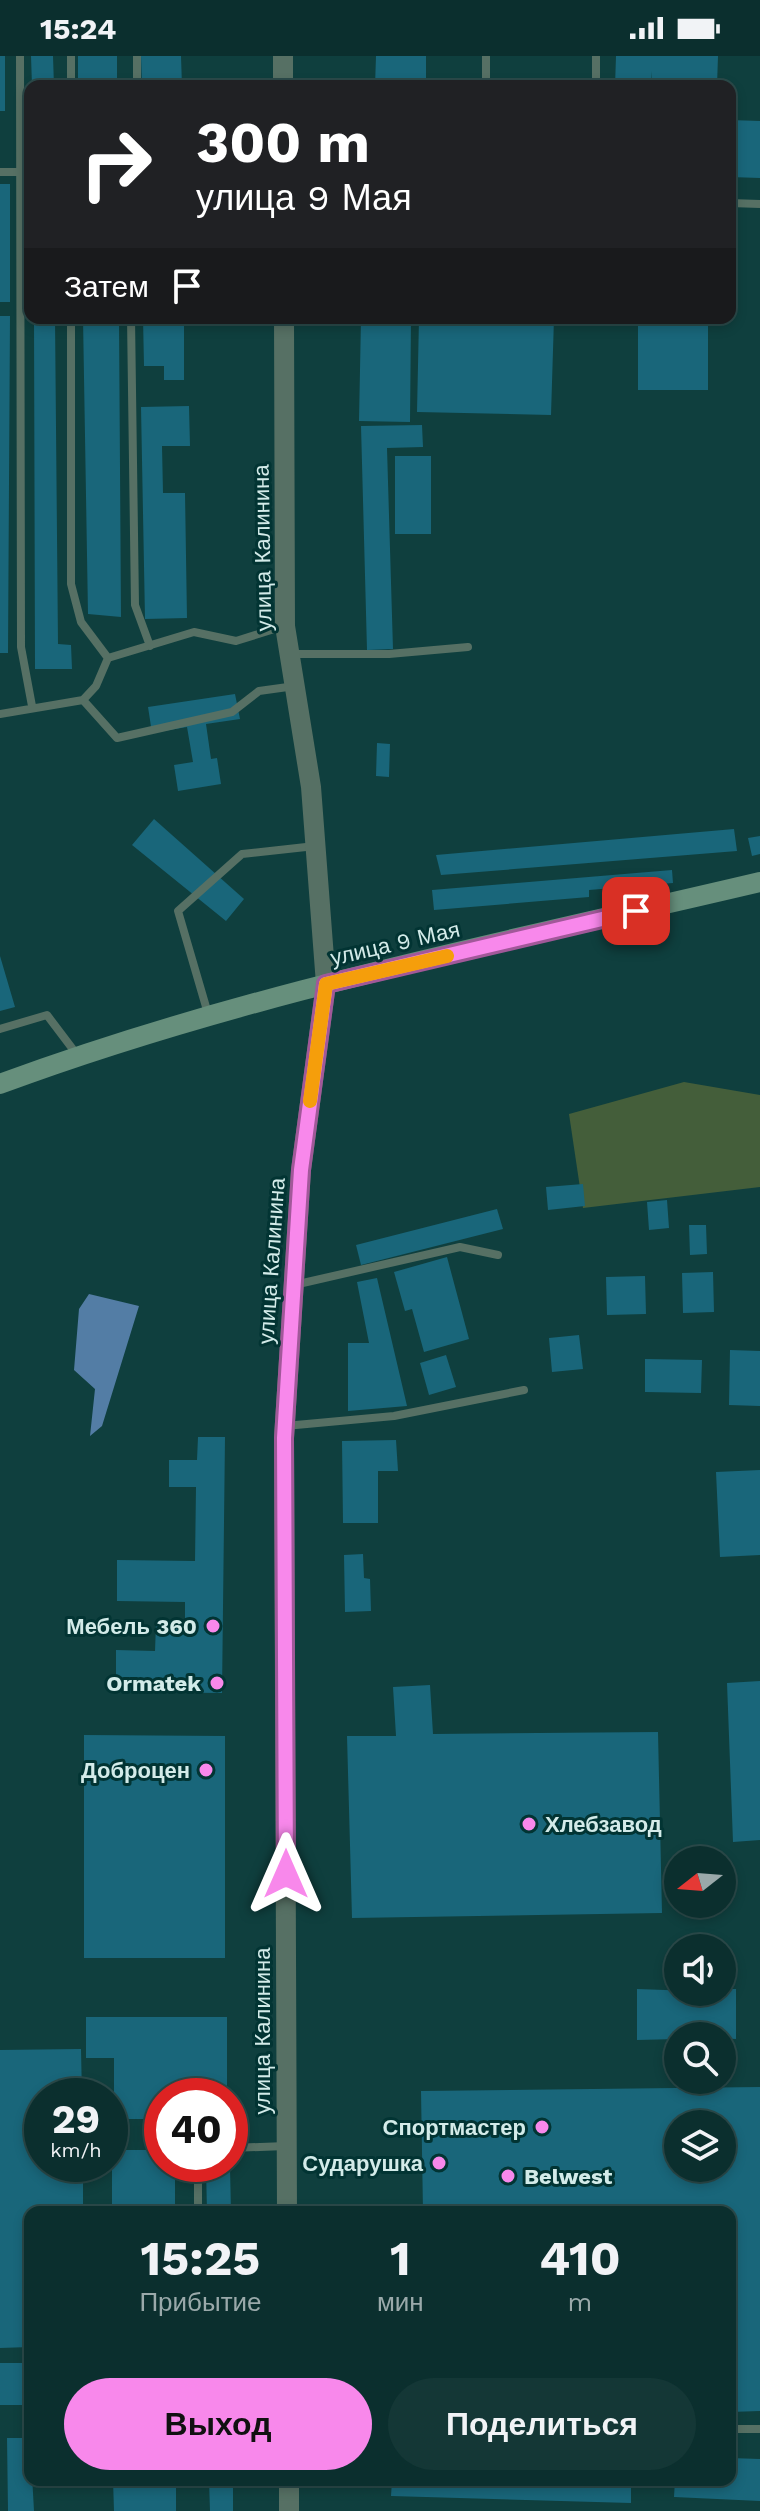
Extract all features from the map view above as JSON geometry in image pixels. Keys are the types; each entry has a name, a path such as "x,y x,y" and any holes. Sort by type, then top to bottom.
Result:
{"main road":[{"name":"улица 9 Мая","path":"0,1084 78,1057 326,984 760,882"}],"street":[{"path":"283,56 283,80"},
{"name":"улица Калинина","path":"284,324 285,626 311,787 326,984 301,1170 284,1426 287,2206"},
{"path":"289,2486 289,2511"}],"lane":[{"path":"20,56 21,647 32,706"},
{"path":"71,56 71,80"},
{"path":"137,56 137,80"},
{"path":"486,56 486,80"},
{"path":"596,56 596,80"},
{"path":"0,172 20,172"},
{"path":"736,203 760,204"},
{"path":"71,324 71,584 81,622 108,658"},
{"path":"131,324 135,605 150,646"},
{"path":"108,658 194,632 236,641 285,626"},
{"path":"290,654 389,654 468,647"},
{"path":"0,714 32,706 83,700 96,686 108,658"},
{"path":"83,700 117,738 232,712 259,691 295,686"},
{"path":"209,1018 178,911 242,854 316,845"},
{"path":"0,1029 47,1015 78,1057"},
{"path":"294,1285 460,1247 498,1255"},
{"path":"284,1426 394,1416 524,1390"},
{"path":"248,2147 287,2146"},
{"path":"198,2182 198,2206"},
{"path":"736,2429 760,2429"}],"green space":[{"path":"684,1082 760,1095 760,1187 583,1208 569,1114"}],"water":[{"path":"89,1294 139,1306 102,1426 90,1436 95,1389 74,1370 79,1309"}],"building":[{"path":"0,56 5,56 5,111 0,111"},
{"path":"31,56 53,56 54,80 32,80"},
{"path":"78,56 117,56 117,80 78,80"},
{"path":"141,56 181,56 182,80 142,80"},
{"path":"376,56 426,56 426,80 375,80"},
{"path":"616,56 718,56 717,80 652,80 651,71 651,80 615,80"},
{"path":"736,120 760,121 760,178 736,177"},
{"path":"0,184 10,184 10,302 0,302"},
{"path":"0,316 10,316 8,653 0,653"},
{"path":"34,324 55,324 58,644 71,645 72,669 35,669"},
{"path":"83,324 119,324 121,617 88,614"},
{"path":"143,324 184,324 184,380 164,380 164,366 144,366"},
{"path":"361,324 411,324 410,422 359,421"},
{"path":"419,324 554,324 551,415 417,412"},
{"path":"638,324 708,324 708,390 638,390"},
{"path":"189,406 190,446 162,446 163,493 185,493 187,618 145,619 141,407"},
{"path":"422,425 423,447 387,448 393,649 367,650 361,426"},
{"path":"395,456 431,456 431,534 395,534"},
{"path":"235,694 240,719 206,724 211,759 217,758 221,784 178,791 174,765 193,762 187,727 152,733 148,707"},
{"path":"377,743 390,744 389,777 376,776"},
{"path":"154,819 244,899 226,921 132,845"},
{"path":"734,829 737,851 441,875 436,855"},
{"path":"760,836 760,854 752,856 748,838"},
{"path":"672,870 673,883 589,890 589,897 434,910 432,890"},
{"path":"0,956 15,1007 0,1011"},
{"path":"583,1184 585,1206 548,1210 546,1187"},
{"path":"667,1200 669,1228 649,1230 647,1202"},
{"path":"497,1209 503,1229 361,1265 356,1245"},
{"path":"689,1225 706,1225 707,1254 690,1255"},
{"path":"447,1257 469,1339 424,1352 412,1309 405,1311 394,1272"},
{"path":"713,1272 714,1312 683,1313 682,1273"},
{"path":"645,1276 646,1314 607,1315 606,1277"},
{"path":"377,1278 407,1406 348,1411 348,1343 369,1343 357,1282"},
{"path":"579,1335 583,1369 552,1372 549,1338"},
{"path":"730,1350 760,1351 760,1406 729,1405"},
{"path":"446,1355 456,1387 429,1395 420,1363"},
{"path":"645,1359 702,1360 701,1393 645,1392"},
{"path":"198,1437 225,1437 222,1693 116,1692 116,1650 155,1651 156,1624 185,1624 185,1602 117,1601 117,1560 195,1561 196,1487 169,1487 169,1460 197,1460"},
{"path":"396,1440 398,1471 378,1471 378,1523 343,1523 342,1441"},
{"path":"760,1470 760,1555 720,1557 716,1472"},
{"path":"363,1554 364,1578 370,1579 371,1611 345,1612 344,1555"},
{"path":"760,1681 760,1840 733,1842 727,1683"},
{"name":"Хлебзавод","path":"430,1685 433,1734 658,1732 662,1913 352,1918 347,1736 396,1736 393,1687"},
{"path":"84,1735 225,1736 225,1958 84,1958"},
{"path":"637,1989 664,1990 664,2006 736,2006 736,2022 664,2022 664,2039 637,2040"},
{"path":"86,2017 227,2017 227,2078 144,2078 144,2119 128,2119 128,2078 114,2078 114,2058 86,2058"},
{"path":"81,2049 82,2078 24,2078 24,2182 83,2182 83,2206 24,2206 24,2347 0,2348 0,2050"},
{"path":"736,2087 760,2087 760,2411 736,2412 736,2206 423,2206 421,2091 664,2088 664,2094 736,2094"},
{"path":"128,2150 144,2150 144,2182 175,2182 175,2206 112,2206 112,2182 128,2182"},
{"path":"206,2182 230,2182 231,2206 207,2206"},
{"path":"0,2363 24,2363 24,2405 0,2405"},
{"path":"7,2438 24,2438 24,2486 33,2486 34,2511 8,2511"},
{"path":"736,2458 760,2459 760,2501 674,2497 675,2486 736,2486"},
{"path":"113,2486 176,2486 176,2511 114,2511"},
{"path":"209,2486 233,2486 233,2511 210,2511"},
{"path":"392,2486 631,2486 631,2503 391,2496"}],"slow traffic":[{"path":"310,1101 326,984 447,956"}],"place":[{"name":"Мебель 360","path":"213,1626"},
{"name":"Ormatek","path":"217,1683"},
{"name":"Доброцен","path":"206,1770"},
{"name":"Хлебзавод","path":"529,1824"},
{"name":"Спортмастер","path":"542,2127"},
{"name":"Сударушка","path":"439,2163"},
{"name":"Belwest","path":"508,2176"}],"route":[{"path":"286,1874 284,1438 301,1170 326,984 636,911"}]}
